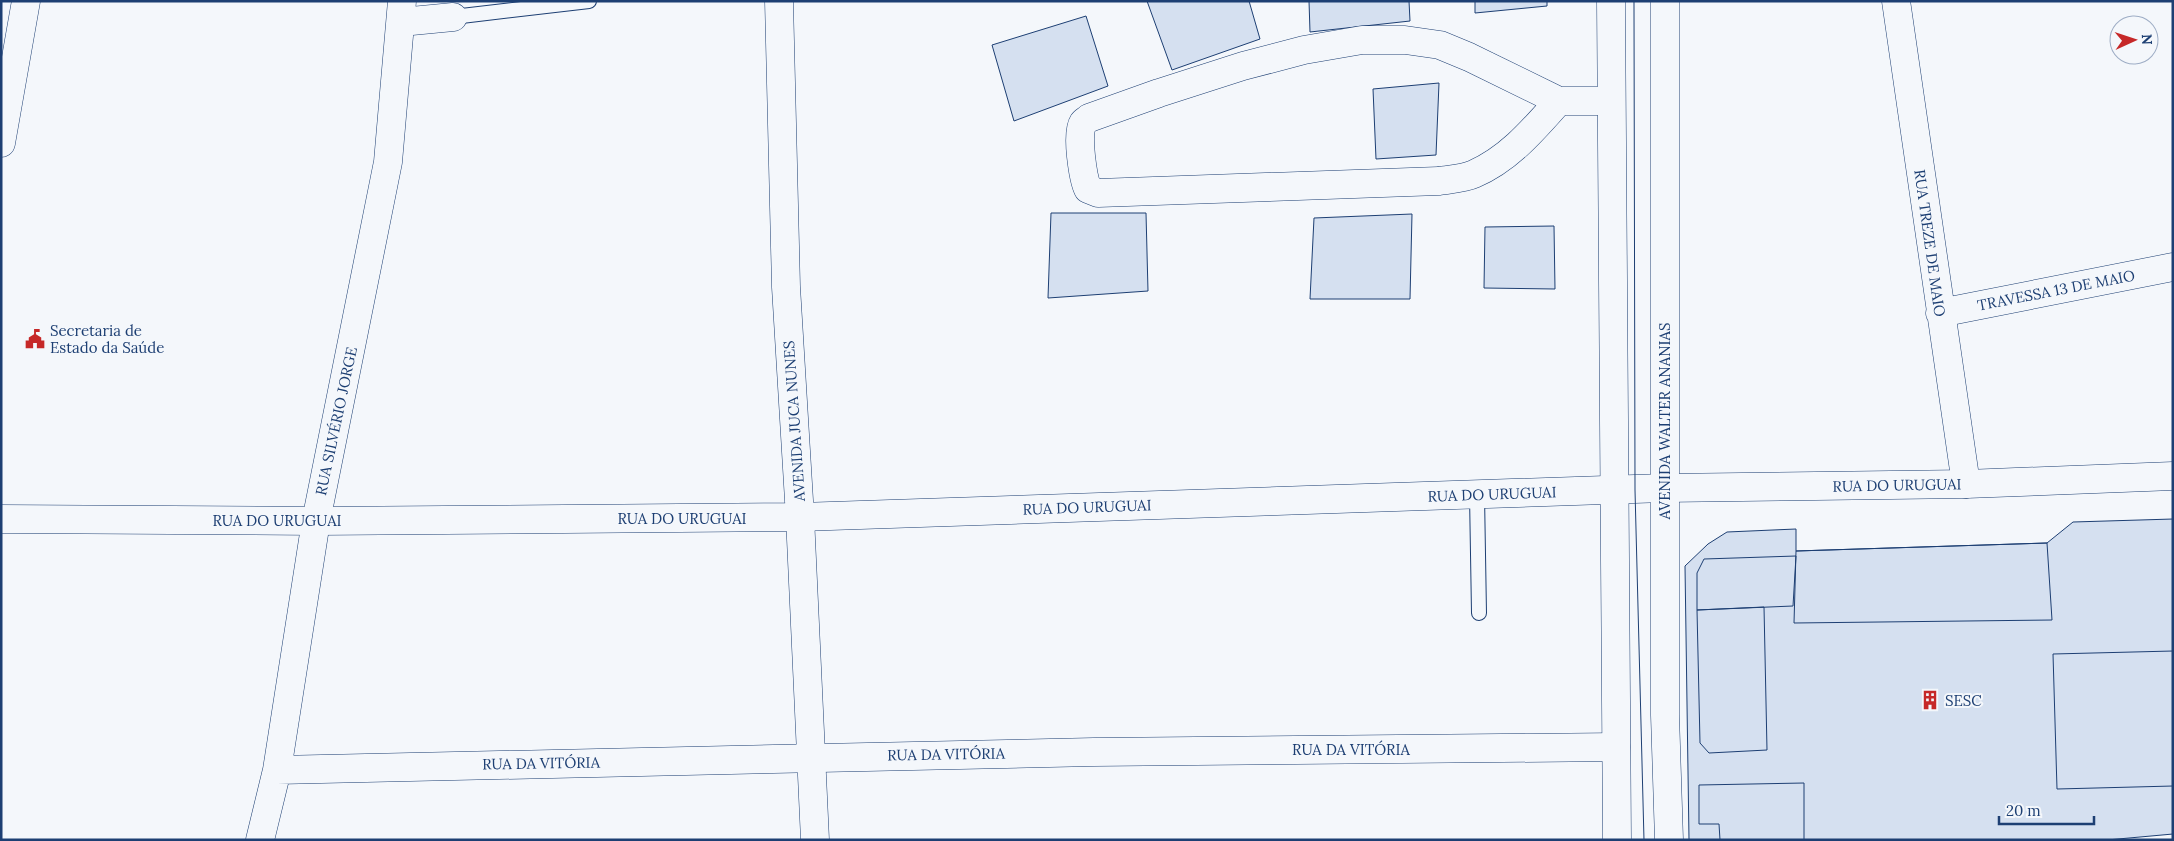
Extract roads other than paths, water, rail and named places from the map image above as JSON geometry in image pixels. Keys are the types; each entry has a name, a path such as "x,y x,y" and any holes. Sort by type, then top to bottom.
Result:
{"main road":[{"path":"1,143 26,1"},
{"name":"AVENIDA JUCA NUNES","path":"780,1 786,287 800,517 815,840"},
{"path":"1611,1 1617,840"},
{"name":"AVENIDA WALTER ANANIAS","path":"1665,1 1665,715 1669,840"},
{"name":"RUA TREZE DE MAIO","path":"1896,1 1966,484"},
{"path":"402,11 453,17"},
{"name":"RUA SILVÉRIO JORGE","path":"260,840 277,770 316,521 388,162 402,11"},
{"path":"1559,102 1519,144 1495,163 1472,175 1439,181 1098,193 1088,189 1083,180 1080,133 1082,124 1089,118 1243,66 1304,50 1362,40 1405,40 1440,46 1470,57 1559,102 1611,101"},
{"name":"TRAVESSA 13 DE MAIO","path":"1940,313 2173,267"},
{"name":"RUA DO URUGUAI","path":"1,519 316,521 800,517 1664,488 1966,484 2173,476"},
{"name":"RUA DA VITÓRIA","path":"277,770 811,756 1114,751 1616,747"}],"lane":[{"path":"453,17 589,1"},
{"path":"1477,495 1479,613"}],"tram line":[{"path":"1634,1 1635,490 1644,840"}],"place":[{"name":"Secretaria de Estado da Saúde","path":"35,339"},
{"name":"SESC","path":"1930,700"}]}
